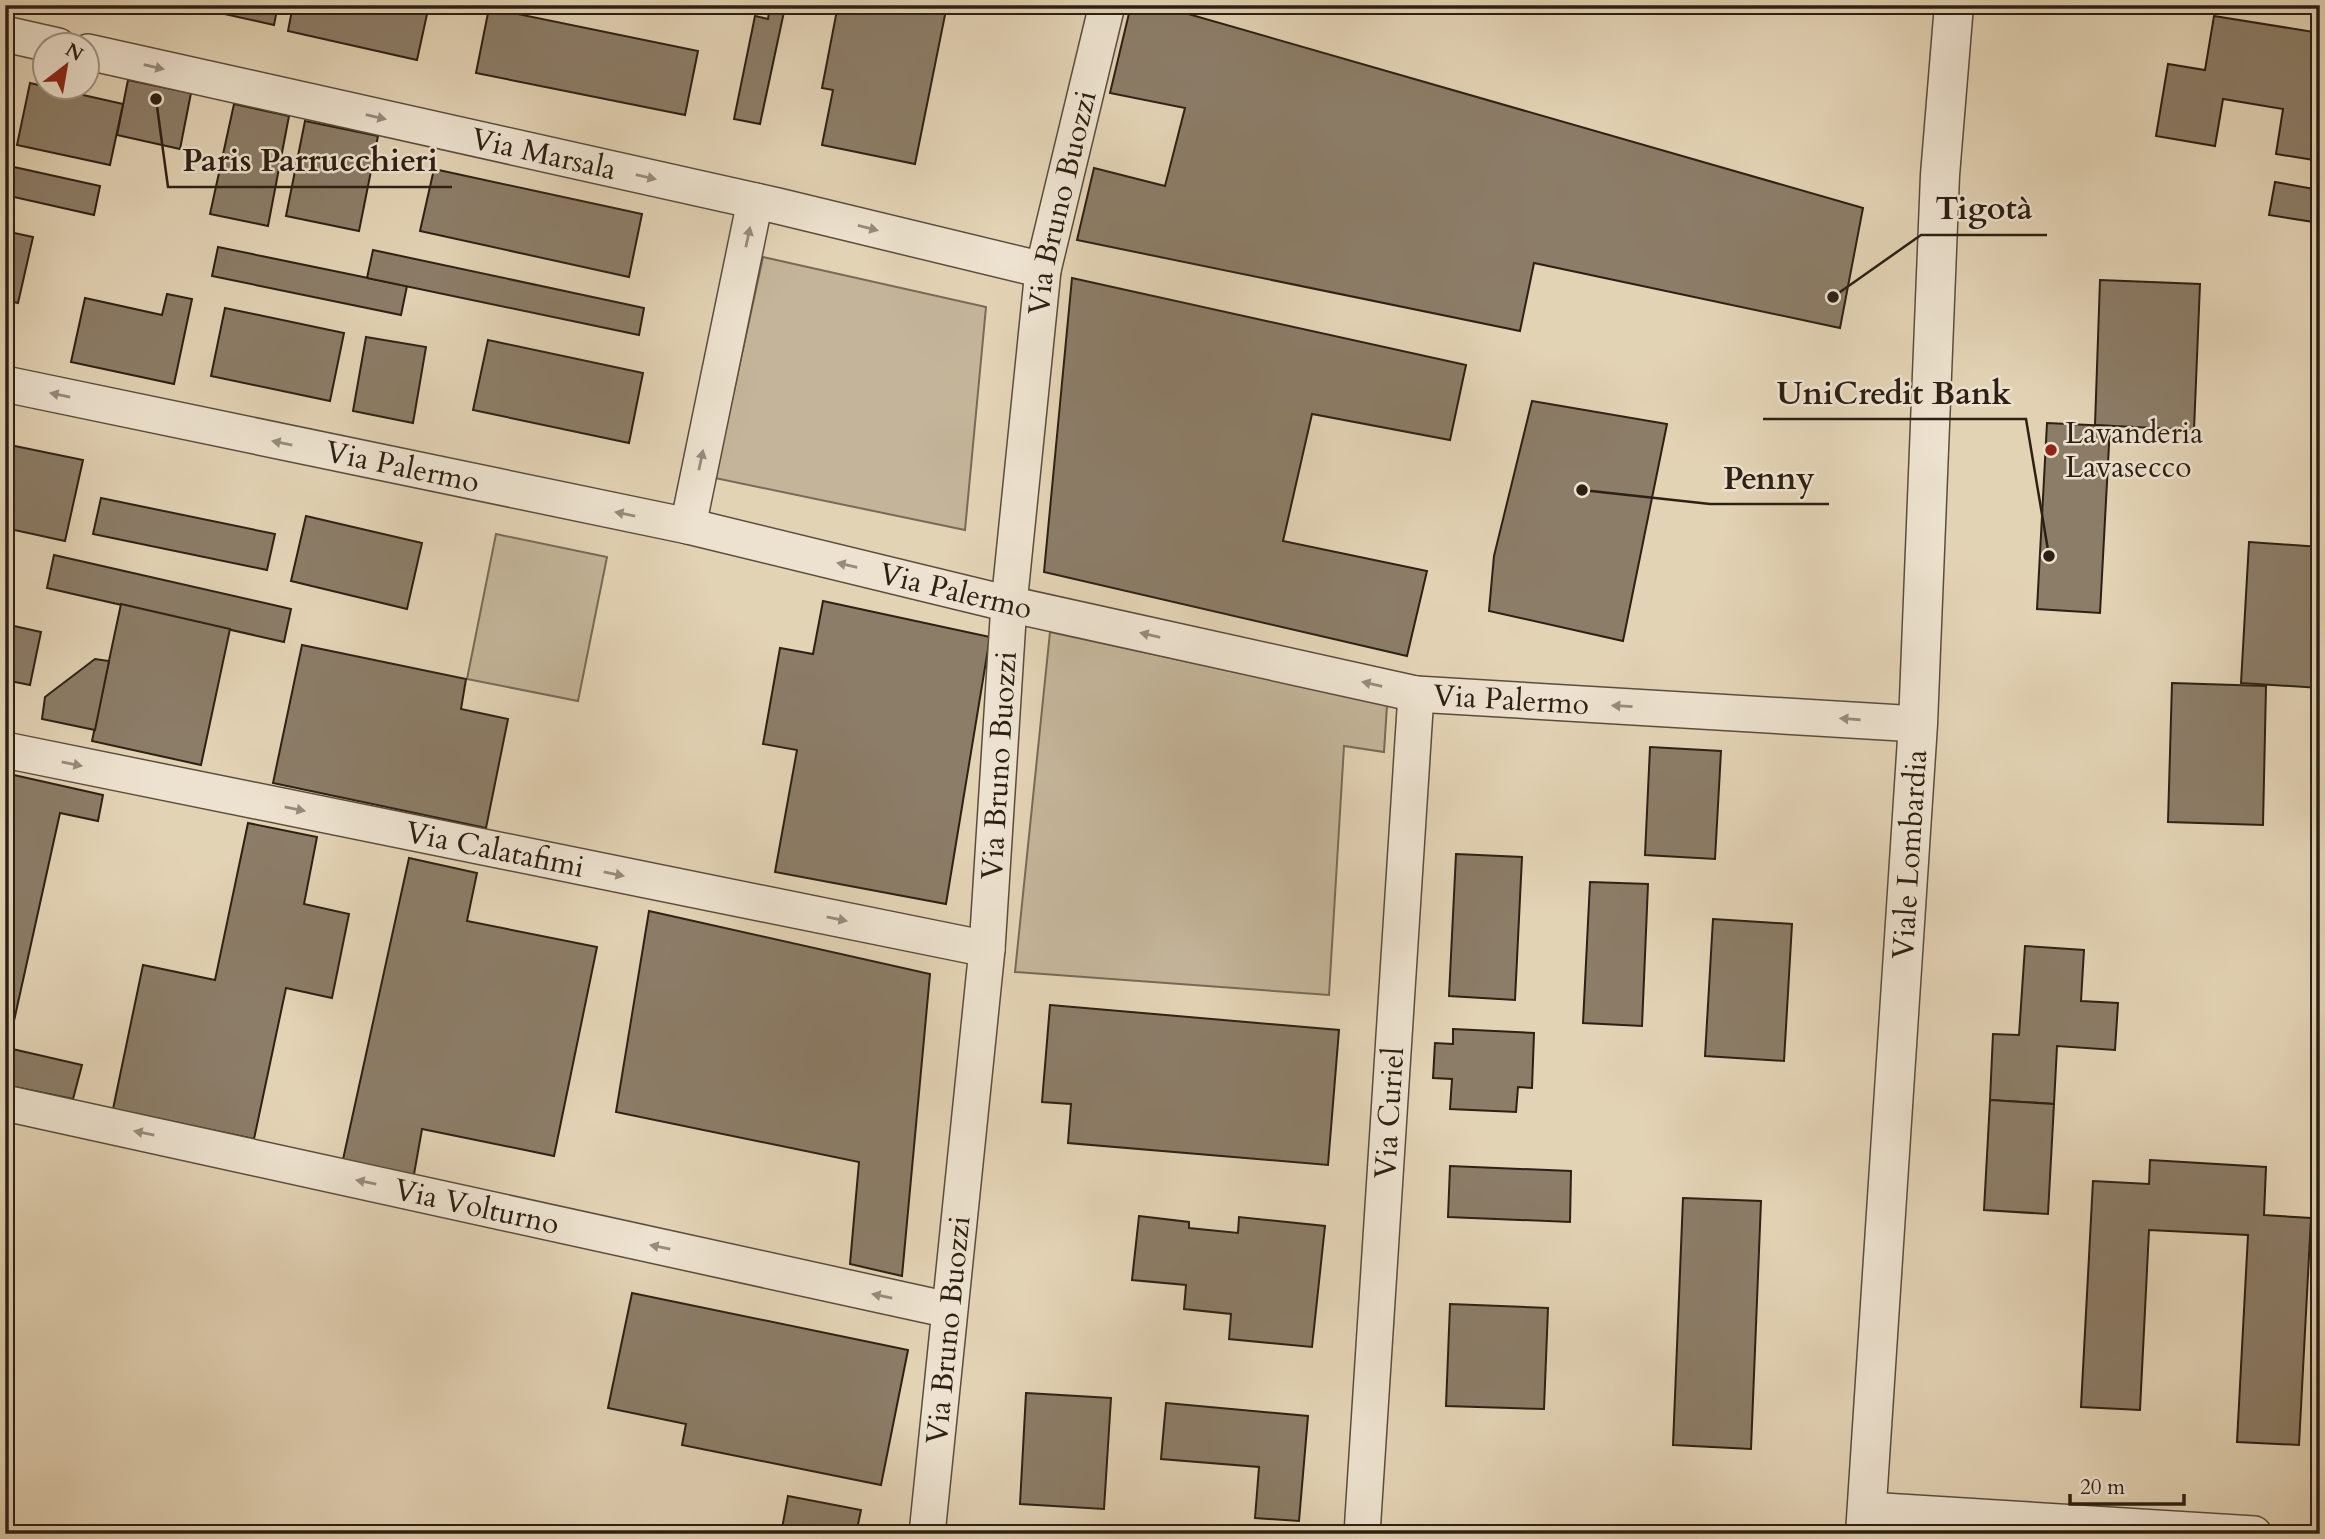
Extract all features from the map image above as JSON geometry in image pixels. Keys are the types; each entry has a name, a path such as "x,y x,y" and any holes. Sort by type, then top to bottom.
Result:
{"street":[{"name":"Via Bruno Buozzi","path":"927,1534 987,949 1009,604 1043,270 1107,5"},
{"name":"Viale Lombardia","path":"1866,1522 1918,724 1940,175 1954,5"},
{"path":"5,34 32,40"},
{"name":"Via Marsala","path":"102,55 755,201 1043,270"},
{"path":"688,526 755,201"},
{"name":"Via Palermo","path":"5,384 688,526 1009,604 1416,694 1918,724"},
{"name":"Via Curiel","path":"1362,1534 1416,694"},
{"name":"Via Calatafimi","path":"5,750 987,949"},
{"name":"Via Volturno","path":"5,1103 948,1310"},
{"path":"1866,1522 2254,1534"}],"shaded area":[{"path":"763,257 986,307 965,530 715,478"},
{"path":"496,534 607,557 578,701 467,679"},
{"path":"1050,632 1387,705 1384,752 1344,746 1329,995 1015,972"}],"building":[{"path":"184,5 278,5 274,25"},
{"path":"293,5 429,5 417,60 288,31"},
{"path":"770,5 785,7 760,124 734,119 755,16 768,19"},
{"path":"838,5 947,5 915,164 822,145 833,90 822,88"},
{"path":"1131,5 1157,5 1863,208 1840,328 1534,263 1520,331 1077,240 1094,168 1165,186 1185,108 1110,93"},
{"path":"489,8 698,51 685,115 476,73"},
{"path":"2214,16 2320,33 2316,95 2320,96 2320,161 2276,154 2283,109 2223,99 2215,146 2156,136 2168,64 2205,70"},
{"path":"128,80 191,93 180,149 117,135"},
{"path":"30,83 32,102 102,102 102,99 123,104 110,165 17,145"},
{"path":"234,104 289,116 268,226 210,214"},
{"path":"305,121 378,136 359,231 286,216"},
{"path":"5,165 100,186 94,215 5,195"},
{"path":"434,169 642,214 629,277 420,231"},
{"path":"2275,182 2320,190 2320,223 2269,215"},
{"path":"5,231 33,237 18,303 5,300"},
{"path":"218,247 407,286 401,315 212,276"},
{"path":"373,250 644,308 639,335 367,278"},
{"path":"1072,278 1466,365 1450,440 1312,414 1283,541 1427,571 1407,656 1044,572"},
{"path":"2100,280 2200,284 2194,430 2095,425"},
{"path":"167,294 192,299 174,384 71,362 85,298 162,315"},
{"path":"225,308 344,333 330,401 211,376"},
{"path":"366,337 426,347 413,423 353,411"},
{"path":"488,340 643,373 629,443 473,410"},
{"path":"1532,401 1667,424 1623,641 1489,611 1494,556"},
{"path":"2047,423 2110,426 2100,613 2037,609"},
{"path":"5,444 83,460 65,541 5,528"},
{"path":"101,498 275,534 267,570 93,534"},
{"path":"306,516 422,543 407,609 291,581"},
{"path":"2249,542 2320,547 2320,688 2241,683"},
{"path":"54,555 291,609 284,642 47,588"},
{"path":"823,601 990,637 946,904 775,872 797,750 763,744 780,648 813,654"},
{"path":"121,604 230,629 201,765 92,741"},
{"path":"5,624 41,632 30,685 5,680"},
{"path":"302,645 466,679 461,709 508,719 486,828 273,783"},
{"path":"95,659 109,661 95,730 42,719 45,697"},
{"path":"2172,683 2266,686 2263,825 2168,822"},
{"path":"1650,747 1721,751 1715,859 1645,855"},
{"path":"5,773 103,795 98,821 60,813 8,1048 82,1065 73,1099 5,1085"},
{"path":"248,823 317,837 304,904 349,914 332,998 286,988 254,1139 113,1109 143,965 215,980"},
{"path":"1456,854 1522,857 1515,1000 1449,996"},
{"path":"409,858 477,873 467,921 597,947 554,1156 422,1129 413,1180 342,1164"},
{"path":"1590,882 1648,884 1642,1026 1583,1023"},
{"path":"649,911 930,974 902,1276 850,1264 859,1162 616,1112"},
{"path":"1713,919 1792,924 1784,1061 1705,1056"},
{"path":"2025,946 2084,950 2081,1001 2118,1003 2115,1050 2057,1046 2054,1104 1990,1100 1993,1034 2019,1035"},
{"path":"1050,1005 1339,1030 1328,1165 1068,1143 1071,1104 1042,1102"},
{"path":"1453,1029 1534,1033 1532,1088 1518,1087 1516,1112 1450,1109 1452,1079 1433,1078 1435,1043 1453,1044"},
{"path":"1990,1100 2054,1104 2048,1214 1984,1210"},
{"path":"2150,1160 2266,1167 2264,1215 2311,1218 2299,1445 2237,1442 2248,1235 2149,1230 2140,1410 2081,1407 2093,1181 2149,1184"},
{"path":"1450,1166 1571,1171 1570,1222 1448,1217"},
{"path":"1683,1198 1761,1201 1751,1449 1673,1445"},
{"path":"1139,1216 1189,1222 1189,1228 1238,1233 1239,1217 1325,1226 1312,1347 1229,1339 1231,1314 1184,1309 1186,1285 1132,1280"},
{"path":"632,1293 908,1350 881,1485 682,1445 686,1424 608,1408"},
{"path":"1450,1304 1548,1308 1544,1409 1446,1406"},
{"path":"1026,1393 1111,1398 1104,1509 1020,1504"},
{"path":"1166,1403 1308,1416 1299,1521 1255,1518 1259,1467 1161,1459"},
{"path":"788,1496 861,1510 856,1534 781,1534"}],"place":[{"name":"Paris Parrucchieri","path":"156,99"},
{"name":"Tigotà","path":"1833,297"},
{"name":"Lavanderia Lavasecco","path":"2051,450"},
{"name":"Penny","path":"1582,490"},
{"name":"UniCredit Bank","path":"2049,556"}]}
